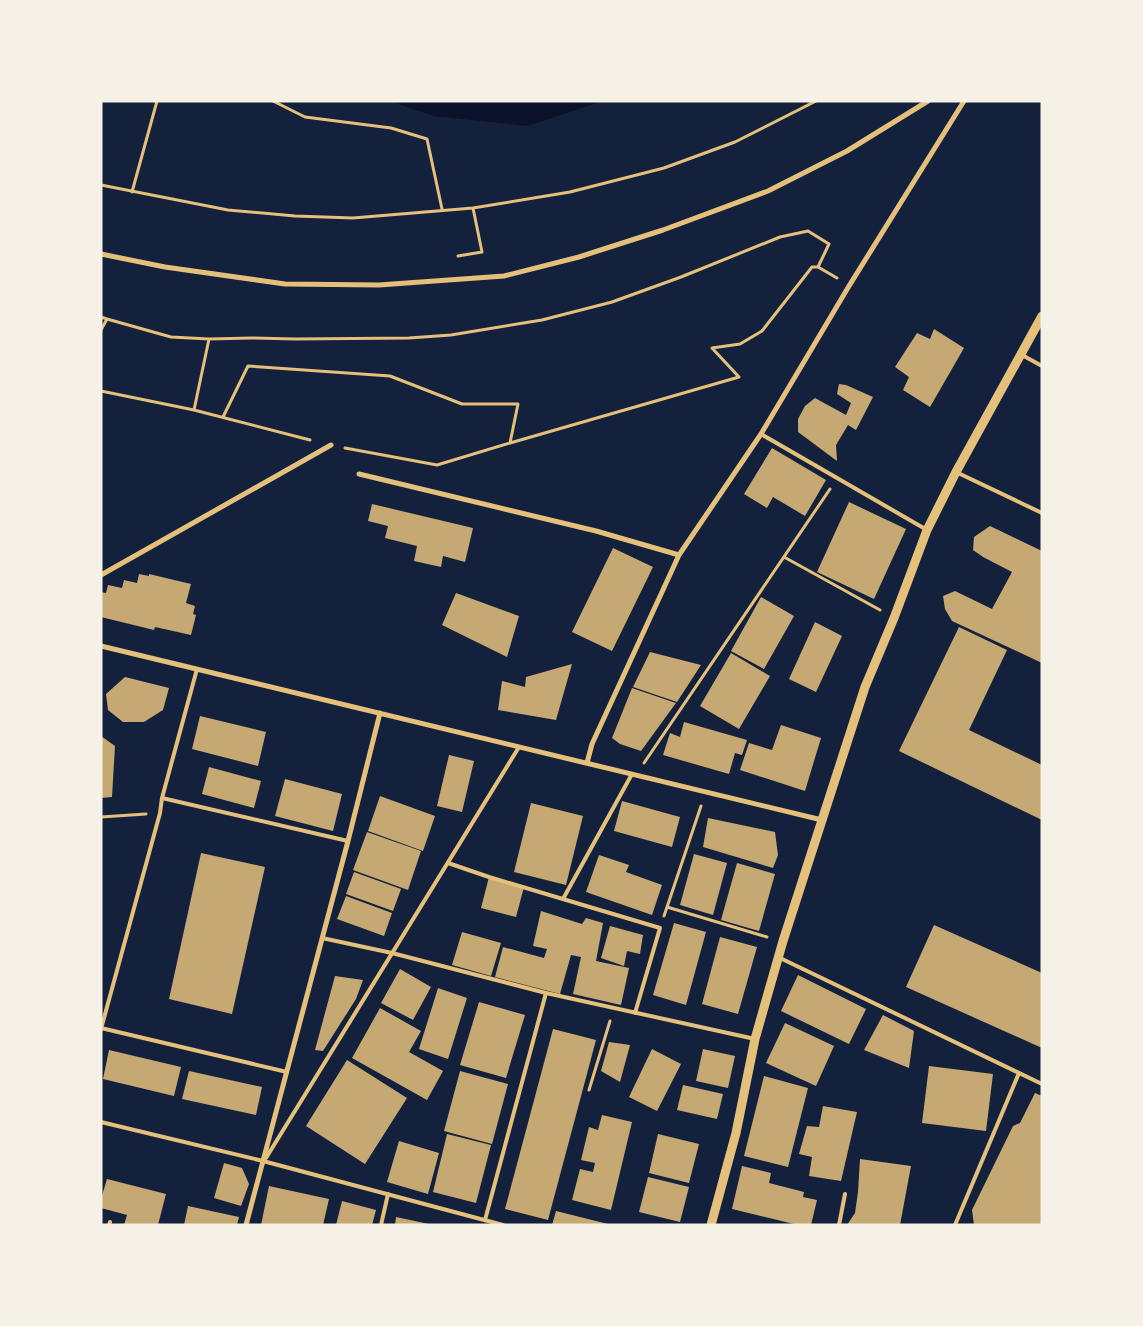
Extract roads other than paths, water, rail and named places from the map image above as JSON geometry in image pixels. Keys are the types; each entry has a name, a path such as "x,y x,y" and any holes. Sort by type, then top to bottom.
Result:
{"street":[{"path":"101,254 164,267 285,284 379,284 504,276 579,257 768,192 847,151 928,101"},
{"path":"586,763 592,744 679,555 761,434 849,286 964,101"},
{"path":"711,1225 736,1133 755,1039 778,957 865,686 894,618 927,530 956,472 1042,316"},
{"path":"101,575 331,445"},
{"path":"359,474 596,531 679,555"},
{"path":"101,646 822,820"},
{"path":"246,1225 380,713"}],"lane":[{"path":"1020,354 1042,366"},
{"path":"761,434 927,530"},
{"path":"956,472 1042,513"},
{"path":"197,669 101,1028 286,1072"},
{"path":"263,1161 519,747"},
{"path":"563,900 634,775"},
{"path":"162,798 348,840"},
{"path":"448,863 563,900 660,928 635,1013"},
{"path":"322,938 392,953 546,993 755,1039"},
{"path":"778,957 1042,1084"},
{"path":"484,1220 546,993"},
{"path":"955,1225 1020,1073"},
{"path":"101,1122 263,1161 503,1225"},
{"path":"381,1225 388,1194"},
{"path":"839,1225 845,1194"}],"water":[{"path":"391,101 603,101 528,126 433,116"}]}
